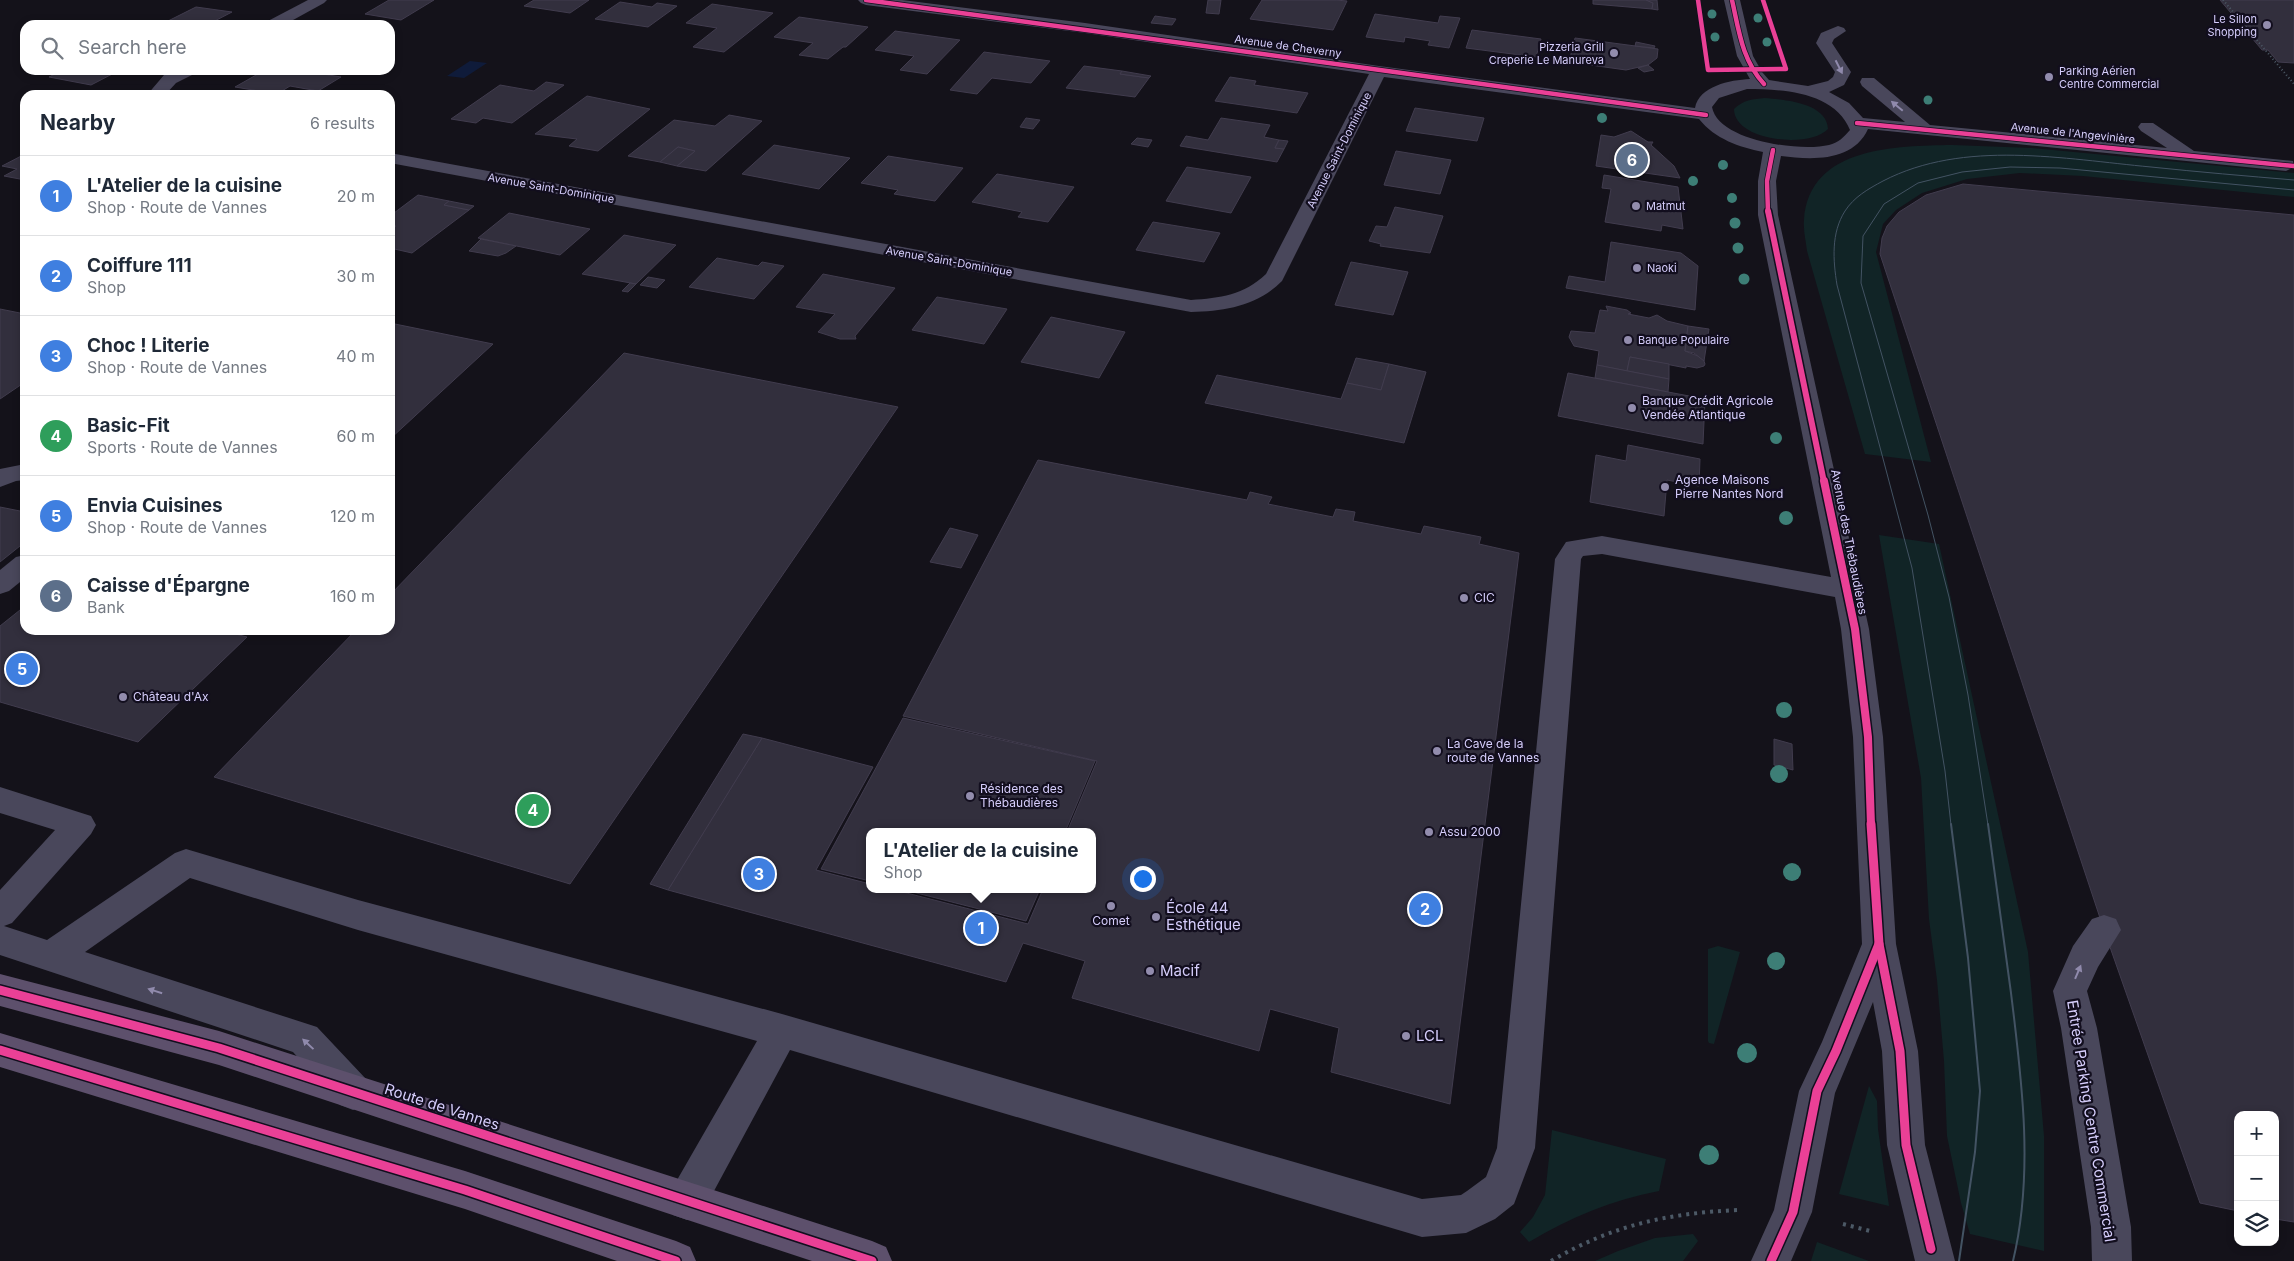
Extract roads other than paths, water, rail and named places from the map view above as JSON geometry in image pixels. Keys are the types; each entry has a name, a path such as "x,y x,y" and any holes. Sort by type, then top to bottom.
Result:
{"main road":[{"name":"Route de Vannes","path":"0,990 219,1048 872,1261"},
{"path":"0,1050 465,1190 676,1261"}],"street":[{"path":"281,20 319,0"},
{"name":"Avenue de Cheverny","path":"866,0 1085,28 1379,71 1706,115"},
{"path":"1732,0 1747,63 1754,76 1764,84"},
{"path":"1807,91 1836,85 1842,76 1843,72 1824,43 1827,36 1838,31"},
{"name":"Avenue Saint-Dominique","path":"395,159 1191,306 1214,305 1228,303 1254,294 1275,277 1379,71"},
{"path":"160,90 170,79 178,75"},
{"path":"1868,82 1925,130"},
{"path":"1764,84 1807,91 1842,106 1857,123 1859,130 1851,142 1832,150 1804,153 1773,150 1747,143 1725,132 1706,115 1703,107 1705,100 1711,94 1733,85 1764,84"},
{"name":"Avenue de l'Angevinière","path":"1857,123 2286,165"},
{"path":"2147,127 2192,156"},
{"name":"Avenue des Thébaudières","path":"1773,150 1767,181 1768,215 1855,629 1868,737 1870,803 1879,944 1900,1051 1906,1145 1934,1261"},
{"path":"0,479 11,473 20,472"},
{"path":"51,956 186,862 358,915 782,1031 1422,1218 1466,1214 1500,1190 1516,1148 1568,559 1575,548 1602,545 1847,590"},
{"path":"0,584 20,568"},
{"path":"0,800 80,824 0,914"},
{"name":"Entrée Parking Centre Commercial","path":"2104,930 2085,957 2070,991 2079,1028 2110,1227 2112,1261"},
{"path":"0,940 304,1040 353,1092"},
{"name":"Avenue des Thébaudières","path":"1771,1261 1793,1212 1817,1091 1836,1051 1879,944"},
{"path":"687,1201 782,1031"}],"water":[{"path":"470,61 487,63 464,78 447,76"}],"tram line":[{"path":"1951,825 1945,771 1912,568 1837,285 1834,247 1840,219 1857,197 1883,181 1914,168 1947,160 1980,156 2015,155 2049,157 2294,180"},
{"path":"1988,825 1968,695 1949,597 1928,515 1861,283 1863,236 1884,204 1918,183 1962,172 2010,167 2060,168 2294,190"},
{"path":"1951,824 1968,958 1980,1091 1975,1152 1959,1261"},
{"path":"1988,824 2015,1026 2024,1127 2023,1195 2013,1261"}],"place":[{"name":"Le Sillon Shopping","path":"2267,25"},
{"name":"Pizzeria Grill Creperie Le Manureva","path":"1614,53"},
{"name":"Parking Aérien Centre Commercial","path":"2049,77"},
{"name":"Caisse d'Épargne","path":"1632,160"},
{"name":"Matmut","path":"1636,206"},
{"name":"Naoki","path":"1637,268"},
{"name":"Banque Populaire","path":"1628,340"},
{"name":"Banque Crédit Agricole Vendée Atlantique","path":"1632,408"},
{"name":"Agence Maisons Pierre Nantes Nord","path":"1665,487"},
{"name":"CIC","path":"1464,598"},
{"name":"Envia Cuisines","path":"22,669"},
{"name":"Château d'Ax","path":"123,697"},
{"name":"La Cave de la route de Vannes","path":"1437,751"},
{"name":"Résidence des Thébaudières","path":"970,796"},
{"name":"Basic-Fit","path":"533,810"},
{"name":"Assu 2000","path":"1429,832"},
{"name":"Choc ! Literie","path":"759,874"},
{"name":"Comet","path":"1111,906"},
{"name":"Coiffure 111","path":"1425,909"},
{"name":"École 44 Esthétique","path":"1156,917"},
{"name":"L'Atelier de la cuisine","path":"981,928"},
{"name":"Macif","path":"1150,971"},
{"name":"LCL","path":"1406,1036"}]}
